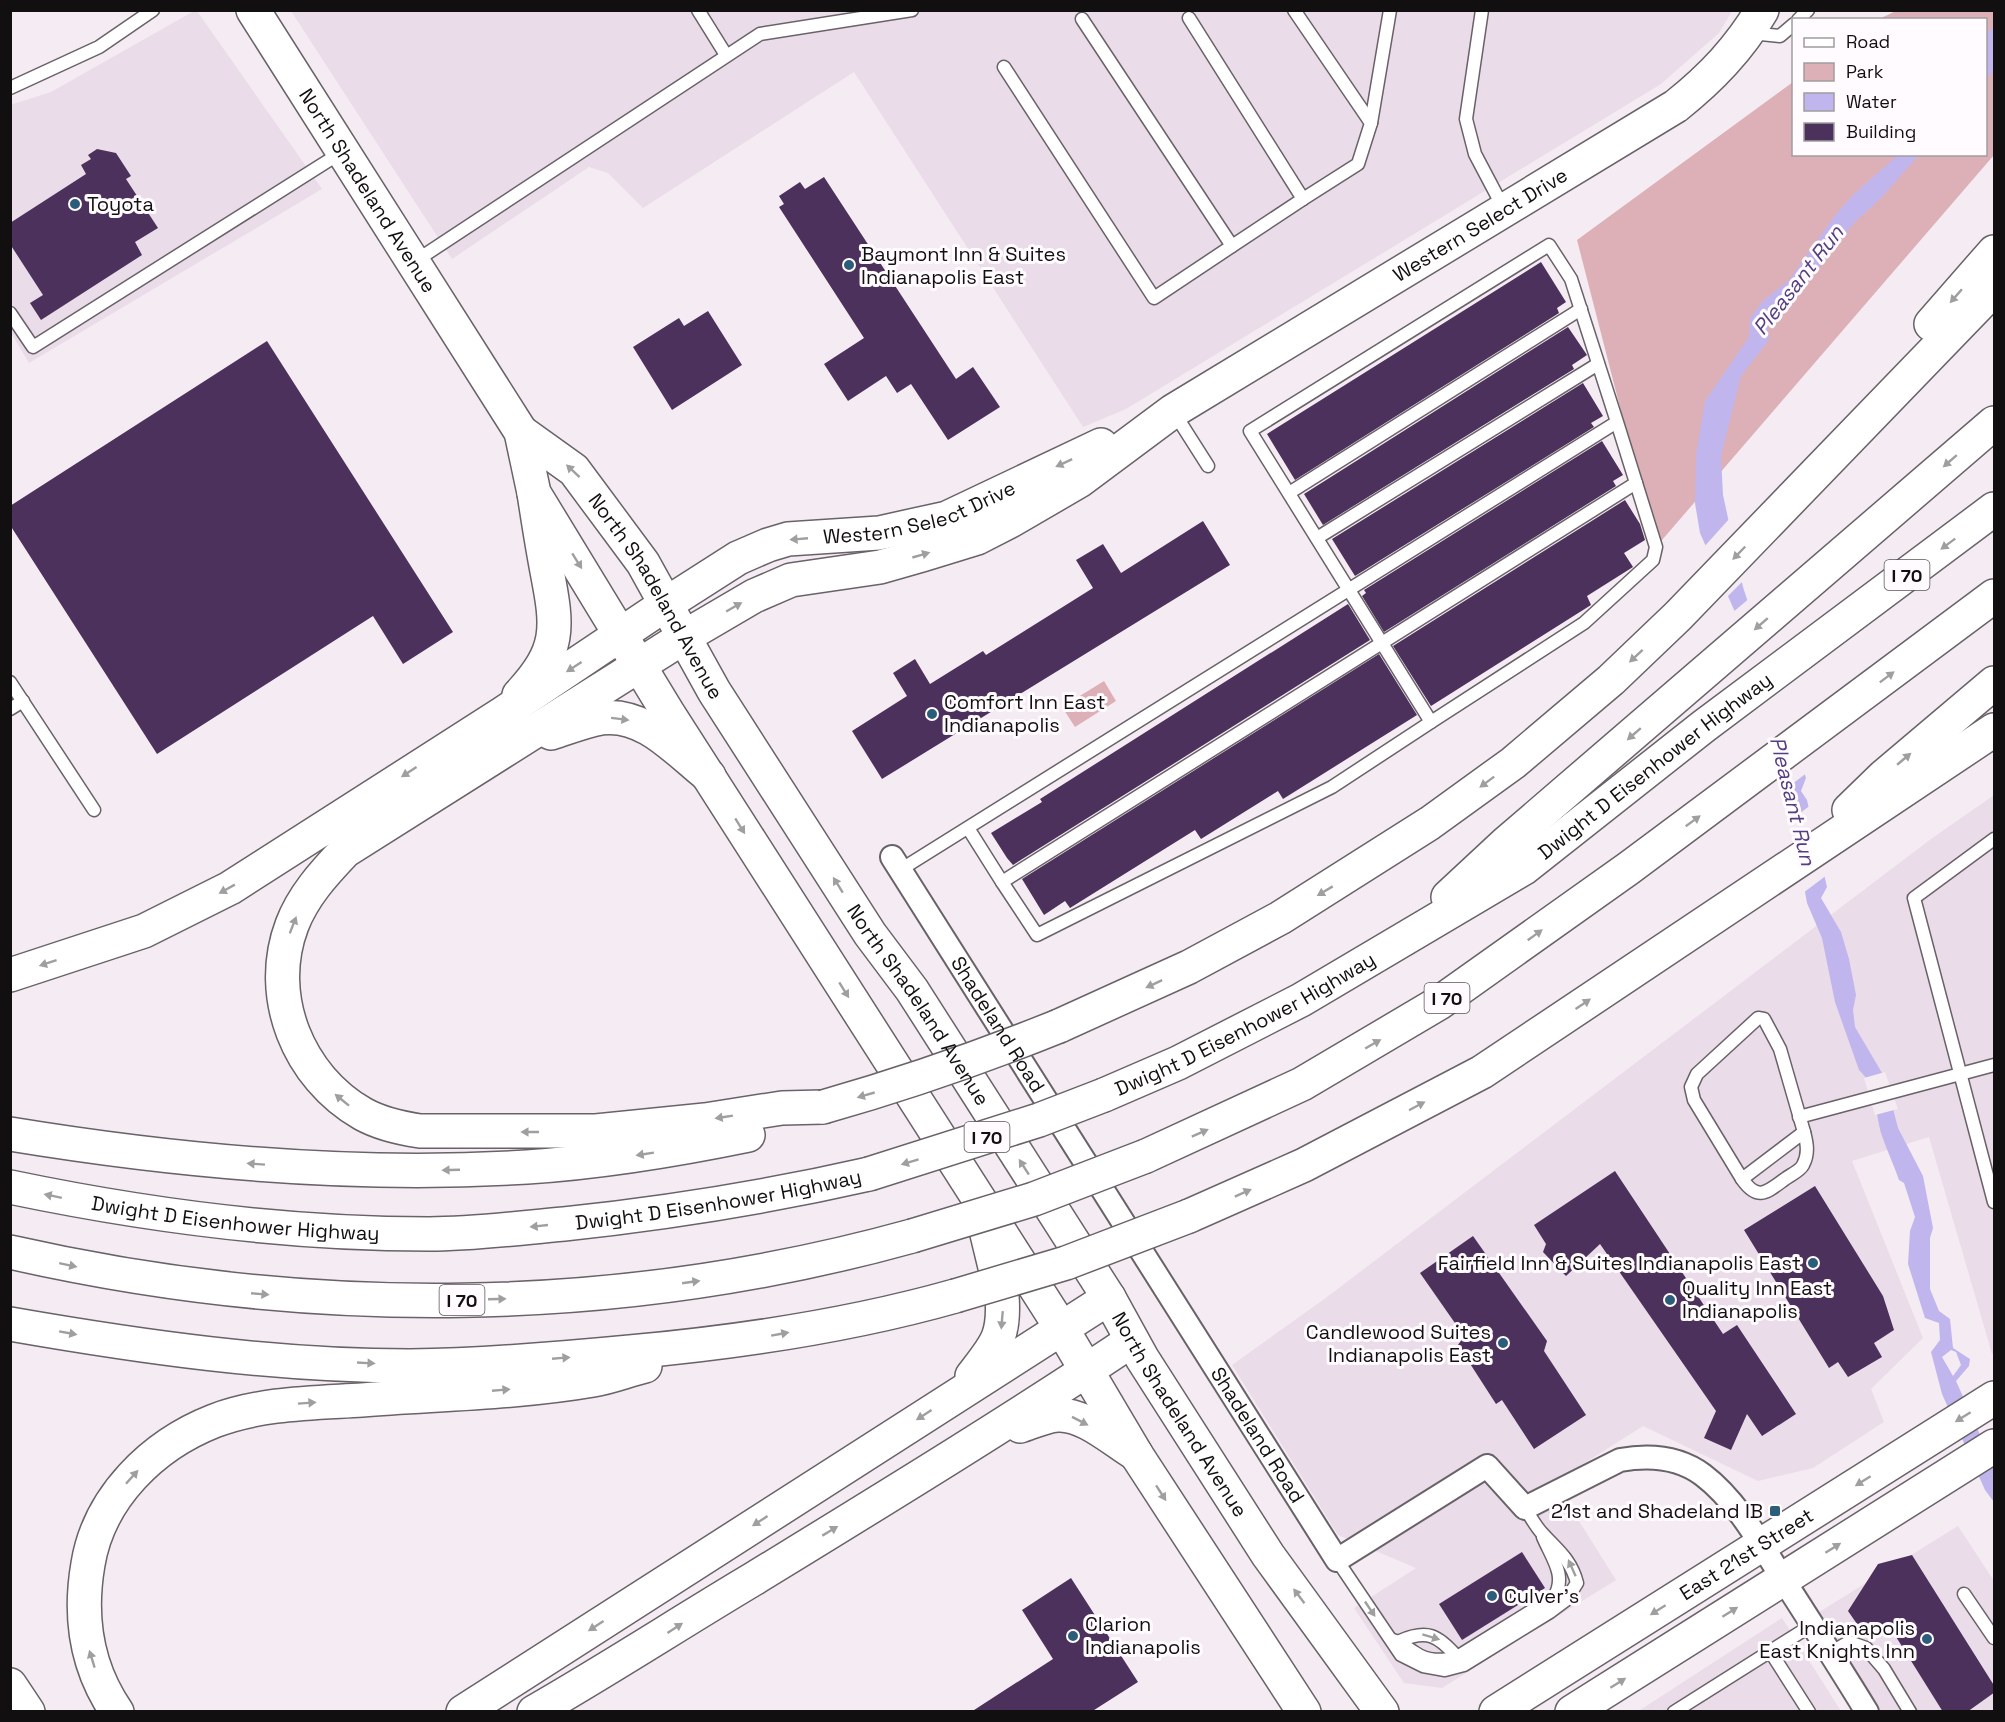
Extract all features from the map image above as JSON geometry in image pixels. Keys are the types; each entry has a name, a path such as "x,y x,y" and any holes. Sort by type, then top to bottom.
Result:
{"main road":[{"name":"North Shadeland Avenue","path":"253,10 521,432 534,493 639,664 1088,1370 1136,1454 1304,1712"},
{"name":"Western Select Drive","path":"504,749 639,664 754,596 791,580 879,567 977,538 1079,481 1173,411 1676,106 1711,77 1755,22"},
{"path":"1805,482 1897,363 1995,252"},
{"path":"10,1134 98,1149 175,1158 400,1171 583,1162 680,1148 786,1128 823,1107 901,1085 1059,1026 1151,986 1236,944 1430,823 1551,731 1678,616 1805,482 1995,289"},
{"name":"Western Select Drive","path":"502,714 623,635 701,580 754,551 788,539 879,534 947,518 1173,411"},
{"path":"1398,943 1505,844 1995,423"},
{"name":"North Shadeland Avenue","path":"521,432 574,470 643,563 714,691 870,934 912,990 1110,1298 1131,1341 1268,1554 1382,1712"},
{"path":"10,975 144,931 230,888 502,714 537,676 552,642 555,612 534,493"},
{"name":"Dwight D Eisenhower Highway","path":"10,1187 207,1222 321,1231 430,1234 504,1230 657,1213 776,1194 868,1174 1039,1120 1104,1095 1224,1041 1398,943 1524,868 1704,726 1995,509"},
{"name":"I 70","path":"10,1252 104,1272 205,1288 304,1298 416,1301 543,1298 652,1287 819,1260 912,1236 1034,1200 1146,1156 1302,1084 1407,1024 1477,978 1723,799 1995,596"},
{"path":"10,1324 168,1349 245,1357 411,1366 522,1362 722,1344 840,1324 955,1296 1066,1263 1189,1216 1304,1165 1482,1072 1799,860 1863,807 1995,684"},
{"path":"709,776 656,733 638,722 613,717 589,721 504,749 345,851 301,905 285,951 283,989 294,1037 320,1079 348,1105 392,1126 429,1133 596,1131 705,1120 782,1108 823,1107"},
{"path":"1863,807 1995,730"},
{"path":"962,1390 999,1341 1004,1312 979,1201"},
{"path":"463,1712 962,1390 1110,1298"},
{"path":"534,1712 627,1659 700,1611 984,1438 1131,1341"},
{"path":"117,1712 102,1686 87,1640 83,1604 89,1557 97,1533 113,1502 127,1482 162,1448 216,1420 251,1412 297,1404 504,1390 594,1380 722,1344"},
{"name":"East 21st Street","path":"1578,1710 1932,1437 1995,1398"},
{"path":"984,1438 1055,1415 1069,1415 1081,1419 1136,1454"},
{"name":"East 21st Street","path":"1496,1712 1772,1562 1948,1475 1995,1446"},
{"path":"10,1685 28,1712"}],"street":[{"name":"Shadeland Road","path":"896,863 1337,1560"},
{"path":"1337,1560 1487,1466 1525,1508 1620,1460 1634,1457 1662,1458 1689,1467 1711,1481 1772,1562 1867,1712"}],"lane":[{"path":"10,88 99,47 153,10"},
{"path":"698,10 726,55"},
{"path":"414,261 760,34 912,10"},
{"path":"1294,10 1371,123"},
{"path":"1004,67 1154,298 1358,164 1371,123 1390,10"},
{"path":"1482,10 1466,119 1474,154 1505,210"},
{"path":"1189,18 1303,200"},
{"path":"1082,19 1232,246"},
{"path":"1755,22 1780,36 1792,26"},
{"path":"10,313 33,347 343,151"},
{"path":"968,828 1038,935 1332,787 1584,623 1653,560 1656,547 1581,309 1571,279 1549,245 1250,431 1431,722"},
{"path":"1289,493 1581,309"},
{"path":"1317,538 1598,364"},
{"path":"1173,411 1208,466"},
{"path":"896,863 968,828 1617,422"},
{"path":"1002,882 1636,483"},
{"path":"10,682 94,810"},
{"path":"10,709 23,701"},
{"path":"1995,839 1914,898 1959,1075 1995,1202"},
{"path":"1758,1018 1764,1019 1774,1034 1800,1117 1807,1153 1803,1167 1765,1193 1756,1193 1742,1179 1694,1100 1691,1087 1697,1074 1758,1018"},
{"path":"1800,1117 1995,1065"},
{"path":"1742,1179 1804,1132"},
{"path":"1396,1641 1424,1658 1440,1661 1457,1657 1554,1597 1561,1586 1560,1573 1540,1531 1525,1508"},
{"path":"1337,1560 1396,1641 1401,1655 1423,1666 1445,1670 1464,1665 1566,1600 1577,1583 1573,1568 1563,1553 1540,1531"},
{"path":"1964,1594 1995,1638"},
{"path":"1674,1712 1812,1625"},
{"path":"1396,1641 1417,1634 1431,1636 1444,1642 1457,1657"},
{"path":"1830,1653 1849,1642 1866,1648 1884,1669 1910,1712"},
{"path":"1770,1651 1809,1712"}],"shaded area":[{"path":"197,11 322,189 29,363 11,333 10,105 51,92"},
{"path":"291,11 1732,11 1719,33 1661,84 1126,409 1083,427 854,72 643,208 608,173 589,167 452,259"},
{"path":"1994,795 1994,1352 1992,1354 1929,1137 1852,1161 1923,1338 1871,1389 1884,1422 1813,1468 1758,1481 1643,1426 1528,1499 1555,1483 1616,1580 1442,1688 1404,1683 1354,1608 1416,1568 1338,1535 1232,1365 1323,1300 1931,839"},
{"path":"1958,1526 1994,1581 1994,1711 1873,1711 1816,1614"},
{"path":"1782,1618 1841,1711 1637,1712"}],"green space":[{"path":"1896,11 1994,11 1994,155 1656,547 1577,240 1792,83 1792,156 1987,156 1987,18 1881,18"},
{"path":"1104,681 1116,701 1075,727 1062,707"}],"water":[{"path":"1994,25 1994,70 1987,79 1987,35"},
{"name":"Pleasant Run","path":"1897,156 1918,156 1881,198 1853,224 1800,292 1767,320 1769,340 1741,376 1721,456 1723,495 1743,587 1806,778 1801,791 1807,800 1827,887 1821,898 1841,932 1849,959 1856,995 1853,1010 1855,1027 1885,1078 1898,1128 1923,1176 1933,1228 1930,1238 1930,1289 1939,1311 1950,1319 1953,1348 1970,1359 1969,1366 1956,1381 1994,1466 1994,1502 1985,1490 1942,1394 1931,1352 1940,1340 1939,1323 1925,1318 1908,1264 1910,1231 1915,1217 1904,1183 1899,1180 1882,1136 1872,1092 1859,1070 1835,1002 1822,938 1807,903 1788,797 1735,612 1700,533 1695,503 1696,455 1705,401 1749,337 1750,318 1763,301 1789,280 1836,214 1854,194","holes":["1951,1350 1956,1352 1961,1365 1953,1376 1942,1357"]}],"pier":[{"path":"1730,518 1744,580 1725,599 1703,548"},
{"path":"1751,597 1808,772 1783,791 1732,613"},
{"path":"1811,805 1827,875 1803,893 1789,821"},
{"path":"1885,1072 1898,1109 1875,1115 1864,1078"}],"building":[{"path":"97,149 116,153 131,176 126,179 158,228 135,242 142,255 41,320 30,303 43,295 10,244 10,223 86,174 81,165 91,159 88,155"},
{"name":"Baymont Inn & Suites Indianapolis East","path":"824,177 956,379 973,367 1000,407 948,440 911,384 897,393 886,376 848,401 824,364 864,338 779,207 784,204 779,196 800,182 805,189"},
{"path":"1541,262 1566,302 1557,308 1559,313 1295,480 1267,434"},
{"path":"708,311 742,365 672,410 633,347 679,318 684,326"},
{"path":"1568,327 1587,355 1572,365 1574,369 1323,525 1304,494"},
{"path":"267,341 453,632 403,664 373,616 157,754 10,525 10,506"},
{"path":"1583,383 1603,416 1591,423 1594,427 1355,576 1332,539"},
{"path":"1602,441 1623,475 1613,481 1616,486 1384,632 1362,596 1366,593 1364,590"},
{"path":"1625,500 1640,524 1645,540 1624,553 1633,567 1587,596 1591,605 1431,706 1393,646"},
{"path":"1203,521 1230,565 882,779 852,731 907,696 893,673 915,659 930,684 983,651 986,655 1093,588 1076,560 1103,544 1121,573"},
{"path":"1348,604 1370,640 1013,865 1007,858 991,833 1042,802 1040,799"},
{"path":"1379,654 1417,715 1283,799 1278,791 1201,839 1195,830 1070,908 1065,901 1044,915 1022,879"},
{"name":"Quality Inn East Indianapolis","path":"1615,1171 1723,1334 1737,1325 1796,1414 1762,1436 1747,1414 1731,1450 1704,1438 1716,1411 1600,1244 1566,1276 1543,1252 1546,1244 1534,1225"},
{"name":"Fairfield Inn & Suites Indianapolis East","path":"1815,1186 1883,1296 1894,1330 1874,1343 1882,1357 1848,1377 1838,1362 1829,1368 1744,1230"},
{"name":"Candlewood Suites Indianapolis East","path":"1473,1236 1547,1341 1544,1351 1586,1415 1534,1449 1502,1400 1496,1404 1458,1345 1464,1336 1420,1273"},
{"name":"Culver's","path":"1522,1552 1545,1588 1462,1640 1439,1604"},
{"path":"1912,1555 1995,1687 1995,1692 1967,1712 1943,1712 1888,1624 1864,1634 1848,1611 1878,1564"},
{"name":"Clarion Indianapolis","path":"1071,1578 1138,1682 1091,1712 971,1712 1053,1659 1022,1610"}],"place":[{"name":"Toyota","path":"75,204"},
{"name":"Baymont Inn & Suites Indianapolis East","path":"849,265"},
{"name":"Comfort Inn East Indianapolis","path":"932,714"},
{"name":"Fairfield Inn & Suites Indianapolis East","path":"1813,1263"},
{"name":"Quality Inn East Indianapolis","path":"1670,1300"},
{"name":"Candlewood Suites Indianapolis East","path":"1503,1343"},
{"name":"21st and Shadeland IB","path":"1775,1511"},
{"name":"Culver's","path":"1492,1596"},
{"name":"Clarion Indianapolis","path":"1073,1636"},
{"name":"Indianapolis East Knights Inn","path":"1927,1639"}]}
